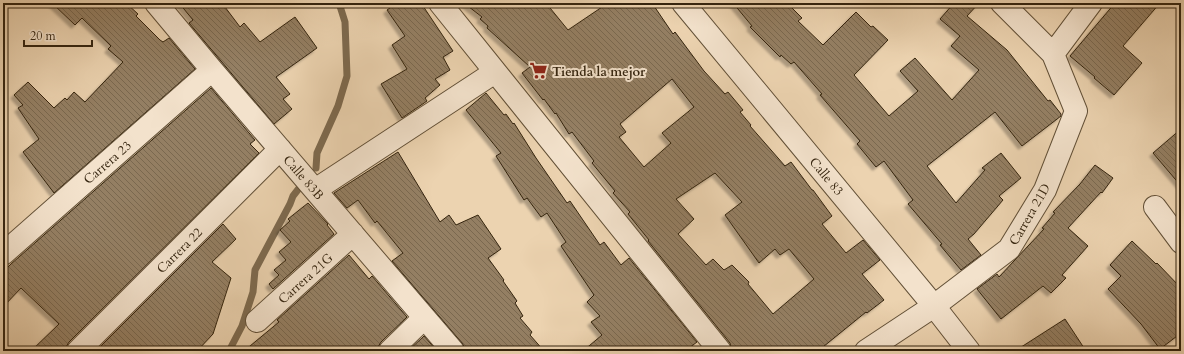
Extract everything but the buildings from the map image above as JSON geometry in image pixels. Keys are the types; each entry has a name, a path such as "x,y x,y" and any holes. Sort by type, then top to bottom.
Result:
{"street":[{"name":"Calle 83B","path":"156,3 453,351"},
{"path":"440,3 720,351"},
{"name":"Calle 83","path":"683,3 934,306 969,351"},
{"path":"1002,3 1053,54 1091,3"},
{"name":"Carrera 21D","path":"866,351 934,306 1009,249 1045,190 1076,111 1053,54"},
{"name":"Carrera 23","path":"3,254 212,70"},
{"path":"309,183 495,72"},
{"name":"Carrera 22","path":"78,351 280,149"},
{"path":"1155,207 1181,242"},
{"name":"Carrera 21G","path":"257,321 353,234"},
{"path":"390,351 424,318"}],"waterway":[{"path":"316,168 317,153 338,106 347,76 345,22 339,3"},
{"path":"229,351 242,326 253,292 255,270 293,196 300,187"}],"place":[{"name":"Tienda la mejor","path":"539,71"}]}
